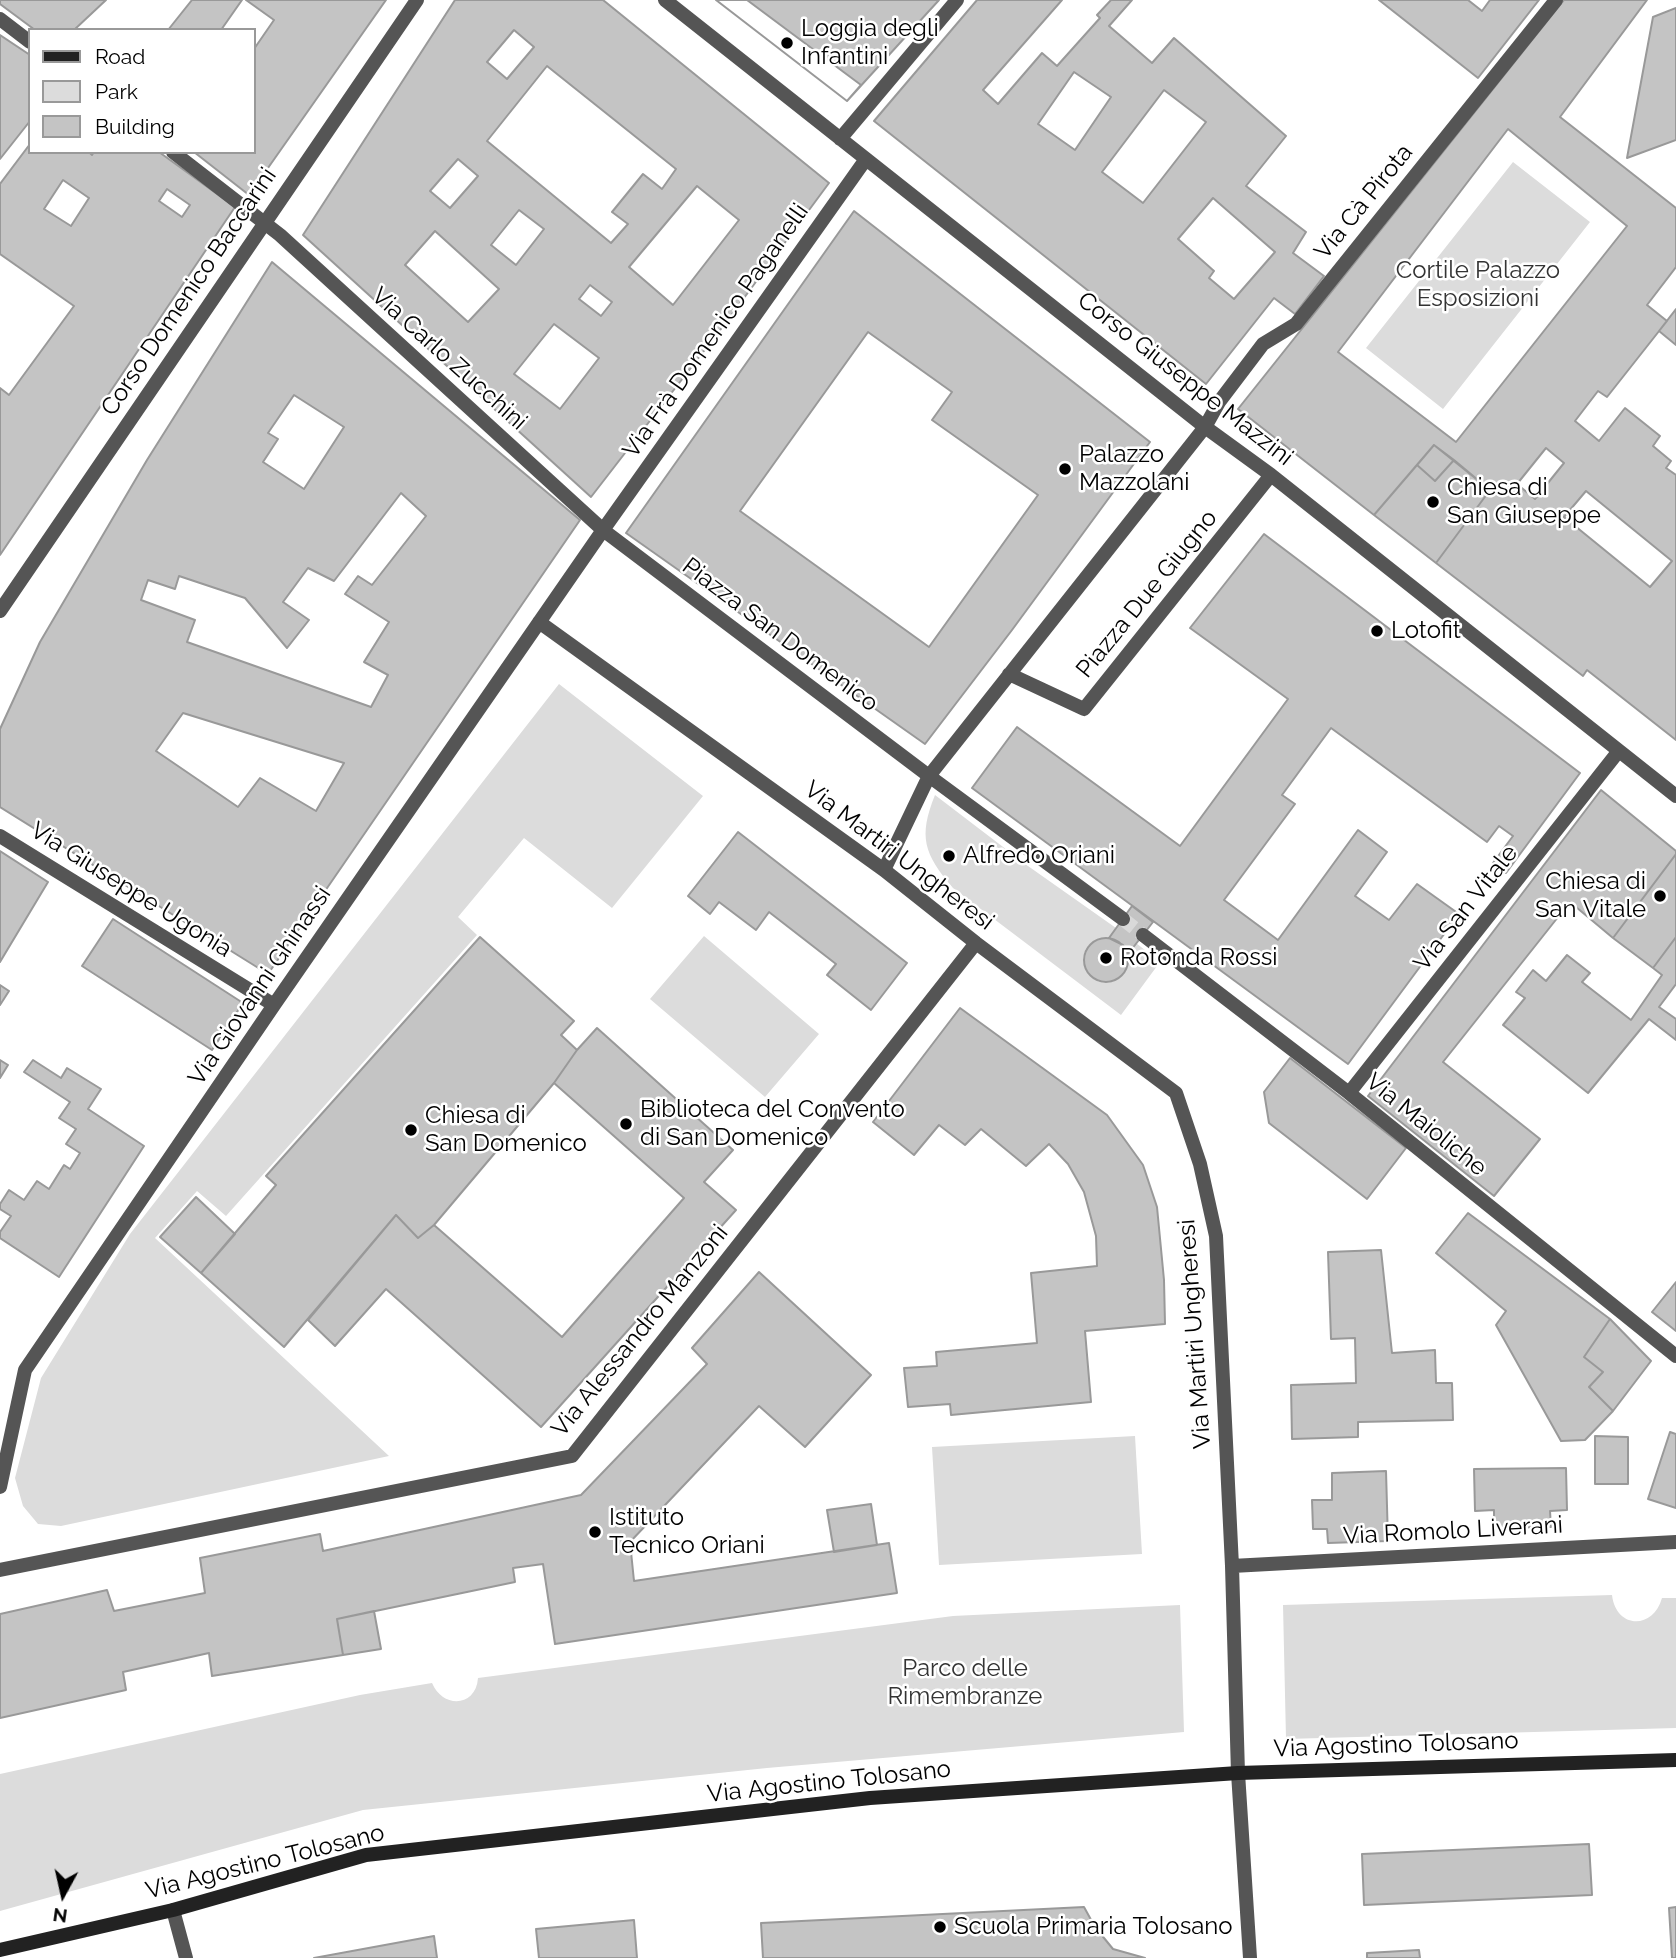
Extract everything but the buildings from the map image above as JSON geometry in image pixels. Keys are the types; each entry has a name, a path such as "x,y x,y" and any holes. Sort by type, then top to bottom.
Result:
{"main road":[{"name":"Via Agostino Tolosano","path":"0,1950 173,1910 366,1855 870,1798 1238,1773 1676,1760"}],"street":[{"name":"Corso Domenico Baccarini","path":"0,611 417,0"},
{"name":"Corso Giuseppe Mazzini","path":"664,0 1676,796"},
{"path":"841,139 957,0"},
{"name":"Via Cà Pirota","path":"1205,426 1219,402 1263,344 1296,324 1556,0"},
{"path":"0,19 28,40"},
{"name":"Via Carlo Zucchini","path":"176,154 290,244 603,530"},
{"name":"Via Frà Domenico Paganelli","path":"603,530 866,159"},
{"path":"884,870 929,776 1205,426"},
{"name":"Piazza Due Giugno","path":"1009,674 1084,709 1271,475"},
{"name":"Via Giovanni Ghinassi","path":"0,1487 25,1370 603,530"},
{"name":"Piazza San Domenico","path":"603,530 929,776"},
{"name":"Via Martiri Ungheresi","path":"539,622 884,870 976,943 1176,1093 1200,1164 1216,1236 1232,1566 1238,1773 1250,1958"},
{"name":"Via San Vitale","path":"1349,1093 1619,751"},
{"path":"929,776 1123,919"},
{"name":"Via Giuseppe Ugonia","path":"0,836 274,1005"},
{"name":"Via Maioliche","path":"1143,935 1349,1093 1676,1356"},
{"name":"Via Alessandro Manzoni","path":"0,1570 572,1456 976,943"},
{"name":"Via Romolo Liverani","path":"1232,1566 1676,1542"},
{"path":"173,1910 186,1958"}],"green space":[{"name":"Cortile Palazzo Esposizioni","path":"1513,162 1590,222 1443,409 1366,348"},
{"path":"559,684 703,796 612,908 524,838 458,917 477,935 226,1216 197,1191 155,1238 389,1456 61,1526 38,1524 23,1506 15,1478 41,1378 130,1234"},
{"path":"935,795 1028,866 1116,928 1109,938 1094,942 1086,949 1084,958 1091,976 1100,982 1109,983 1120,977 1125,971 1129,952 1136,943 1160,962 1121,1015 953,888 936,865 927,845 927,822"},
{"path":"704,936 819,1034 765,1097 650,999"},
{"path":"1135,1436 1142,1554 939,1565 932,1447"},
{"path":"1612,1595 1620,1614 1635,1621 1651,1616 1662,1598 1676,1598 1676,1728 1286,1739 1283,1605"},
{"name":"Parco delle Rimembranze","path":"1180,1605 1184,1732 767,1768 363,1810 0,1911 0,1774 360,1695 432,1683 444,1697 458,1701 472,1695 478,1678 953,1616"}],"tunnel":[{"path":"1123,919 1143,935"}],"place":[{"name":"Loggia degli Infantini","path":"787,43"},
{"name":"Palazzo Mazzolani","path":"1065,469"},
{"name":"Chiesa di San Giuseppe","path":"1433,502"},
{"name":"Lotofit","path":"1377,631"},
{"name":"Alfredo Oriani","path":"949,856"},
{"name":"Chiesa di San Vitale","path":"1660,896"},
{"name":"Rotonda Rossi","path":"1106,958"},
{"name":"Biblioteca del Convento di San Domenico","path":"626,1124"},
{"name":"Chiesa di San Domenico","path":"411,1130"},
{"name":"Istituto Tecnico Oriani","path":"595,1532"},
{"name":"Scuola Primaria Tolosano","path":"940,1927"}]}
